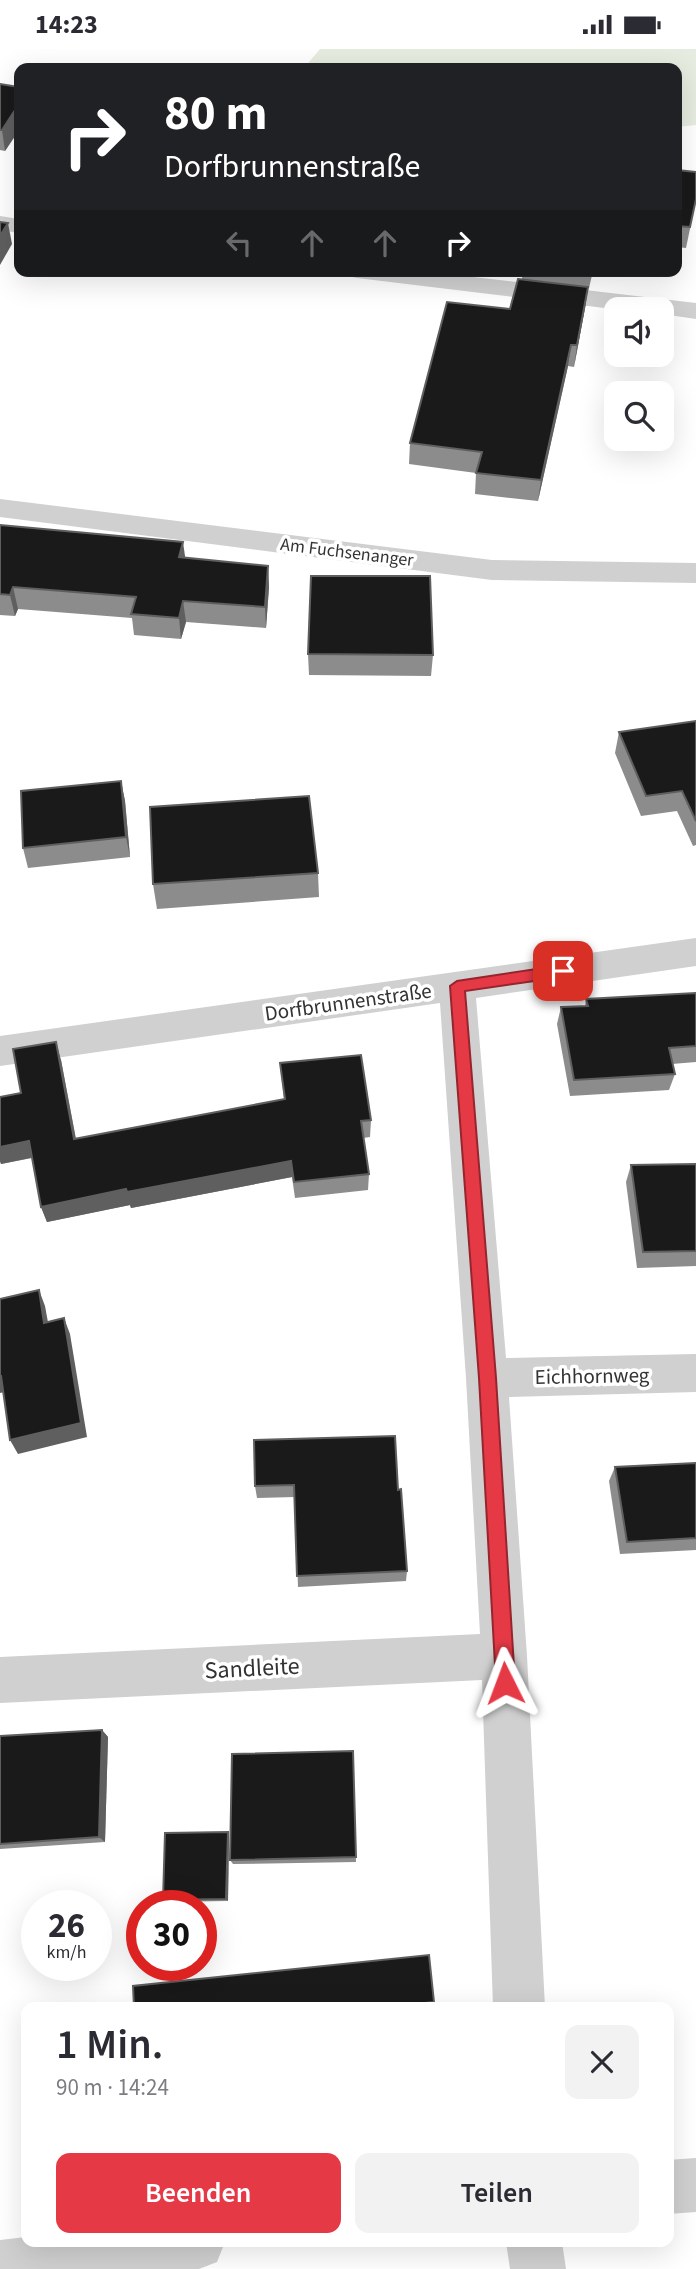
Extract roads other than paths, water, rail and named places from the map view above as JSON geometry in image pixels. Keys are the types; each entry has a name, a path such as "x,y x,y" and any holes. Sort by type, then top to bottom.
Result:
{"street":[{"path":"408,277 696,311"},
{"name":"Am Fuchsenanger","path":"0,508 492,570 696,573"},
{"name":"Dorfbrunnenstraße","path":"0,1051 696,952"},
{"path":"457,986 487,1378 504,1656 519,2002"},
{"name":"Eichhornweg","path":"487,1378 696,1373"},
{"name":"Sandleite","path":"0,1680 504,1656"},
{"path":"674,2187 696,2185"},
{"path":"0,2268 159,2247"},
{"path":"535,2247 538,2269"}]}
